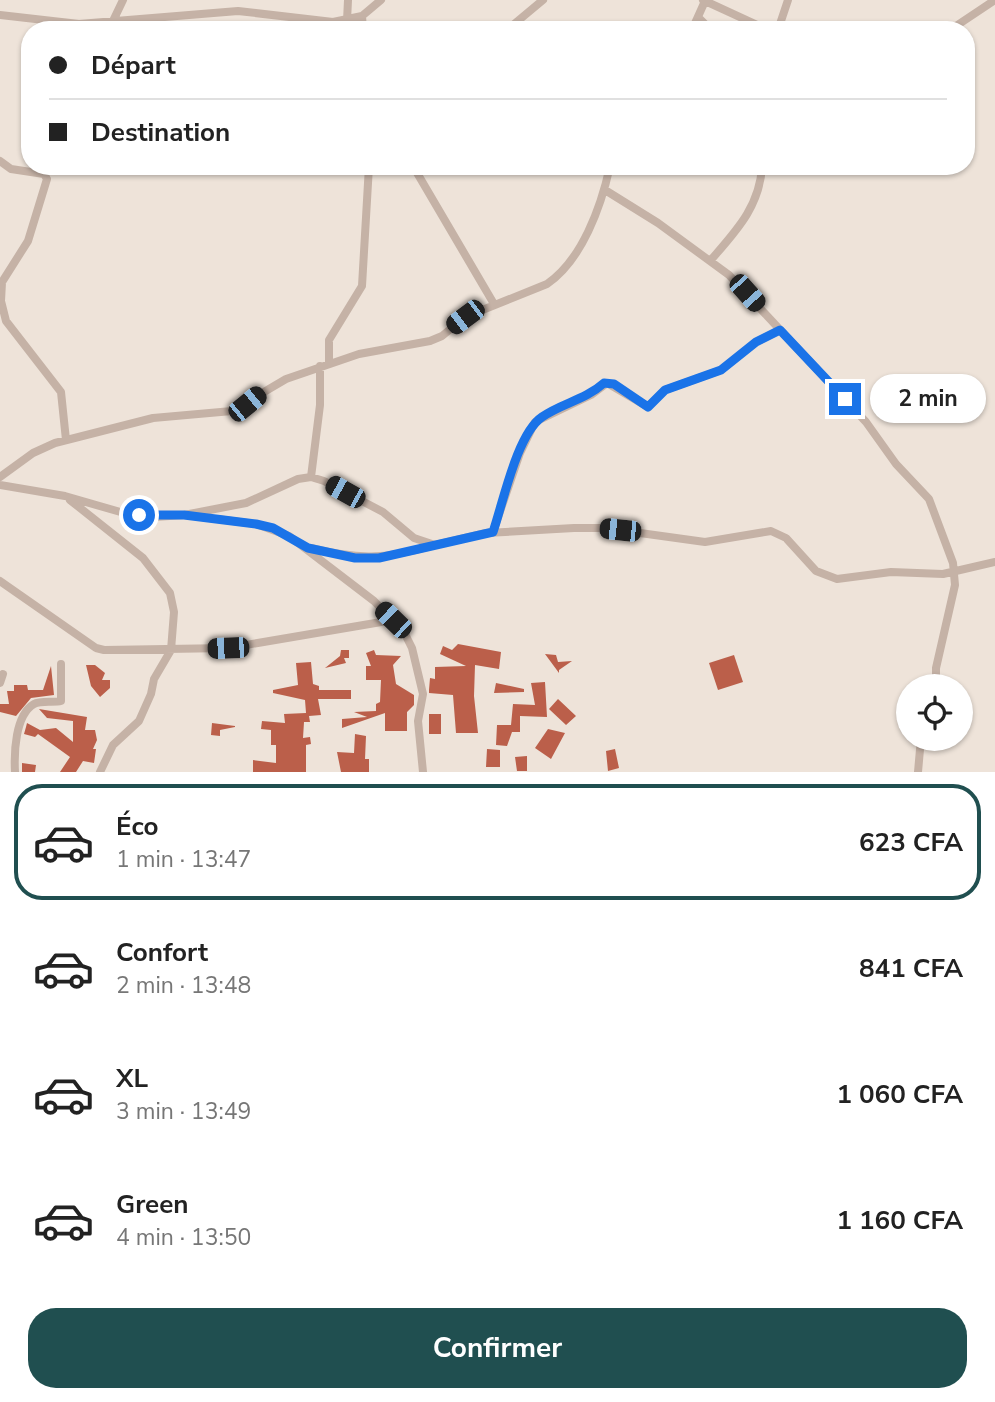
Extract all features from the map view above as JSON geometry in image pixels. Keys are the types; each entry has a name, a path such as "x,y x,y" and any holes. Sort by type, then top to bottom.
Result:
{"street":[{"path":"113,21 123,0"},
{"path":"348,0 347,21 362,16 381,0"},
{"path":"519,21 543,0"},
{"path":"781,21 788,0"},
{"path":"964,21 995,0"},
{"path":"697,21 704,1 748,21"},
{"path":"130,21 223,11 317,21"},
{"path":"0,15 53,21"},
{"path":"362,16 362,21"},
{"path":"699,18 702,21"},
{"path":"0,162 11,169 21,171"},
{"path":"45,175 47,179 28,242 0,291 6,321 61,392 66,440"},
{"path":"311,477 329,340 362,286 368,175"},
{"path":"418,175 494,304"},
{"path":"0,477 33,453 66,440 153,418 232,411 274,384 359,355 430,341 465,317 536,289 557,277 575,254 605,190 608,175"},
{"path":"710,261 750,212 761,175"},
{"path":"605,190 658,223 729,275 866,422 896,464 929,499 955,572 954,600 936,674"},
{"path":"493,532 529,430 545,414 591,395 607,383 648,407 665,390 721,370 756,342 780,330"},
{"path":"0,485 65,496 124,513 155,517 184,515 246,503 298,479 311,477 383,512 414,538 435,545"},
{"path":"65,496 143,558 170,593 174,612 171,650 154,679 151,694 139,721 113,745 100,772"},
{"path":"184,515 273,528 308,548 393,620 409,640 424,694 418,720 424,772"},
{"path":"308,548 355,558 379,558 493,532 604,528 705,542 771,531 786,538 824,576 837,579 891,572 955,572 995,562"},
{"path":"0,581 96,648 137,652 256,644 393,620"},
{"path":"15,772 17,736 29,710 37,703 61,701 61,664"},
{"path":"918,772 920,751"}],"building":[{"path":"458,644 501,652 499,669 475,665 474,696 478,733 456,733 453,695 429,693 430,678 435,679 435,667 466,666 440,654 443,646 452,650"},
{"path":"341,650 349,650 349,658 344,658 346,663 325,668 340,656"},
{"path":"374,650 376,655 401,656 393,665 396,684 414,695 414,705 407,712 407,731 385,731 385,713 342,728 342,719 367,717 354,712 376,711 376,704 380,702 381,680 366,680 366,666 371,666 366,653"},
{"path":"545,654 556,655 558,662 572,661 559,670 559,673"},
{"path":"734,655 743,682 718,690 709,663"},
{"path":"311,662 313,684 319,686 319,690 351,690 351,699 318,699 321,715 309,716 310,722 304,722 303,738 310,737 311,744 306,745 306,772 253,772 253,760 276,763 276,745 271,745 271,730 261,729 262,721 285,723 284,714 306,713 305,700 273,693 273,690 298,685 296,663"},
{"path":"86,665 95,665 105,673 102,680 110,680 110,688 100,697 91,686"},
{"path":"51,666 54,695 31,698 16,716 0,712 0,704 9,704 7,691 14,691 14,685 27,685 28,690 43,690"},
{"path":"545,682 547,717 520,716 520,732 512,732 507,746 496,745 497,725 511,725 513,704 535,705 531,683"},
{"path":"496,683 524,689 524,692 494,693"},
{"path":"558,699 576,716 566,725 549,709"},
{"path":"39,709 87,717 85,730 95,730 97,740 93,749 96,749 94,763 83,761 76,772 60,772 70,757 38,734 35,737 24,734 27,723 40,730 56,728 73,742 73,721 47,718"},
{"path":"429,714 441,714 441,734 429,734"},
{"path":"212,723 235,727 220,730 220,736 211,735"},
{"path":"548,729 565,733 551,759 535,748"},
{"path":"355,734 366,736 365,759 369,759 369,772 341,772 337,752 354,753"},
{"path":"487,749 500,750 500,767 486,767"},
{"path":"615,749 619,768 608,771 606,751"},
{"path":"527,756 527,771 517,771 515,757"},
{"path":"22,763 36,765 35,772 22,772"}],"route":[{"path":"139,515 184,515 256,524 273,528 308,548 355,558 379,558 493,532 529,430 545,414 591,395 604,383 614,384 639,404 648,407 665,390 721,370 756,342 780,330 845,399"}]}
